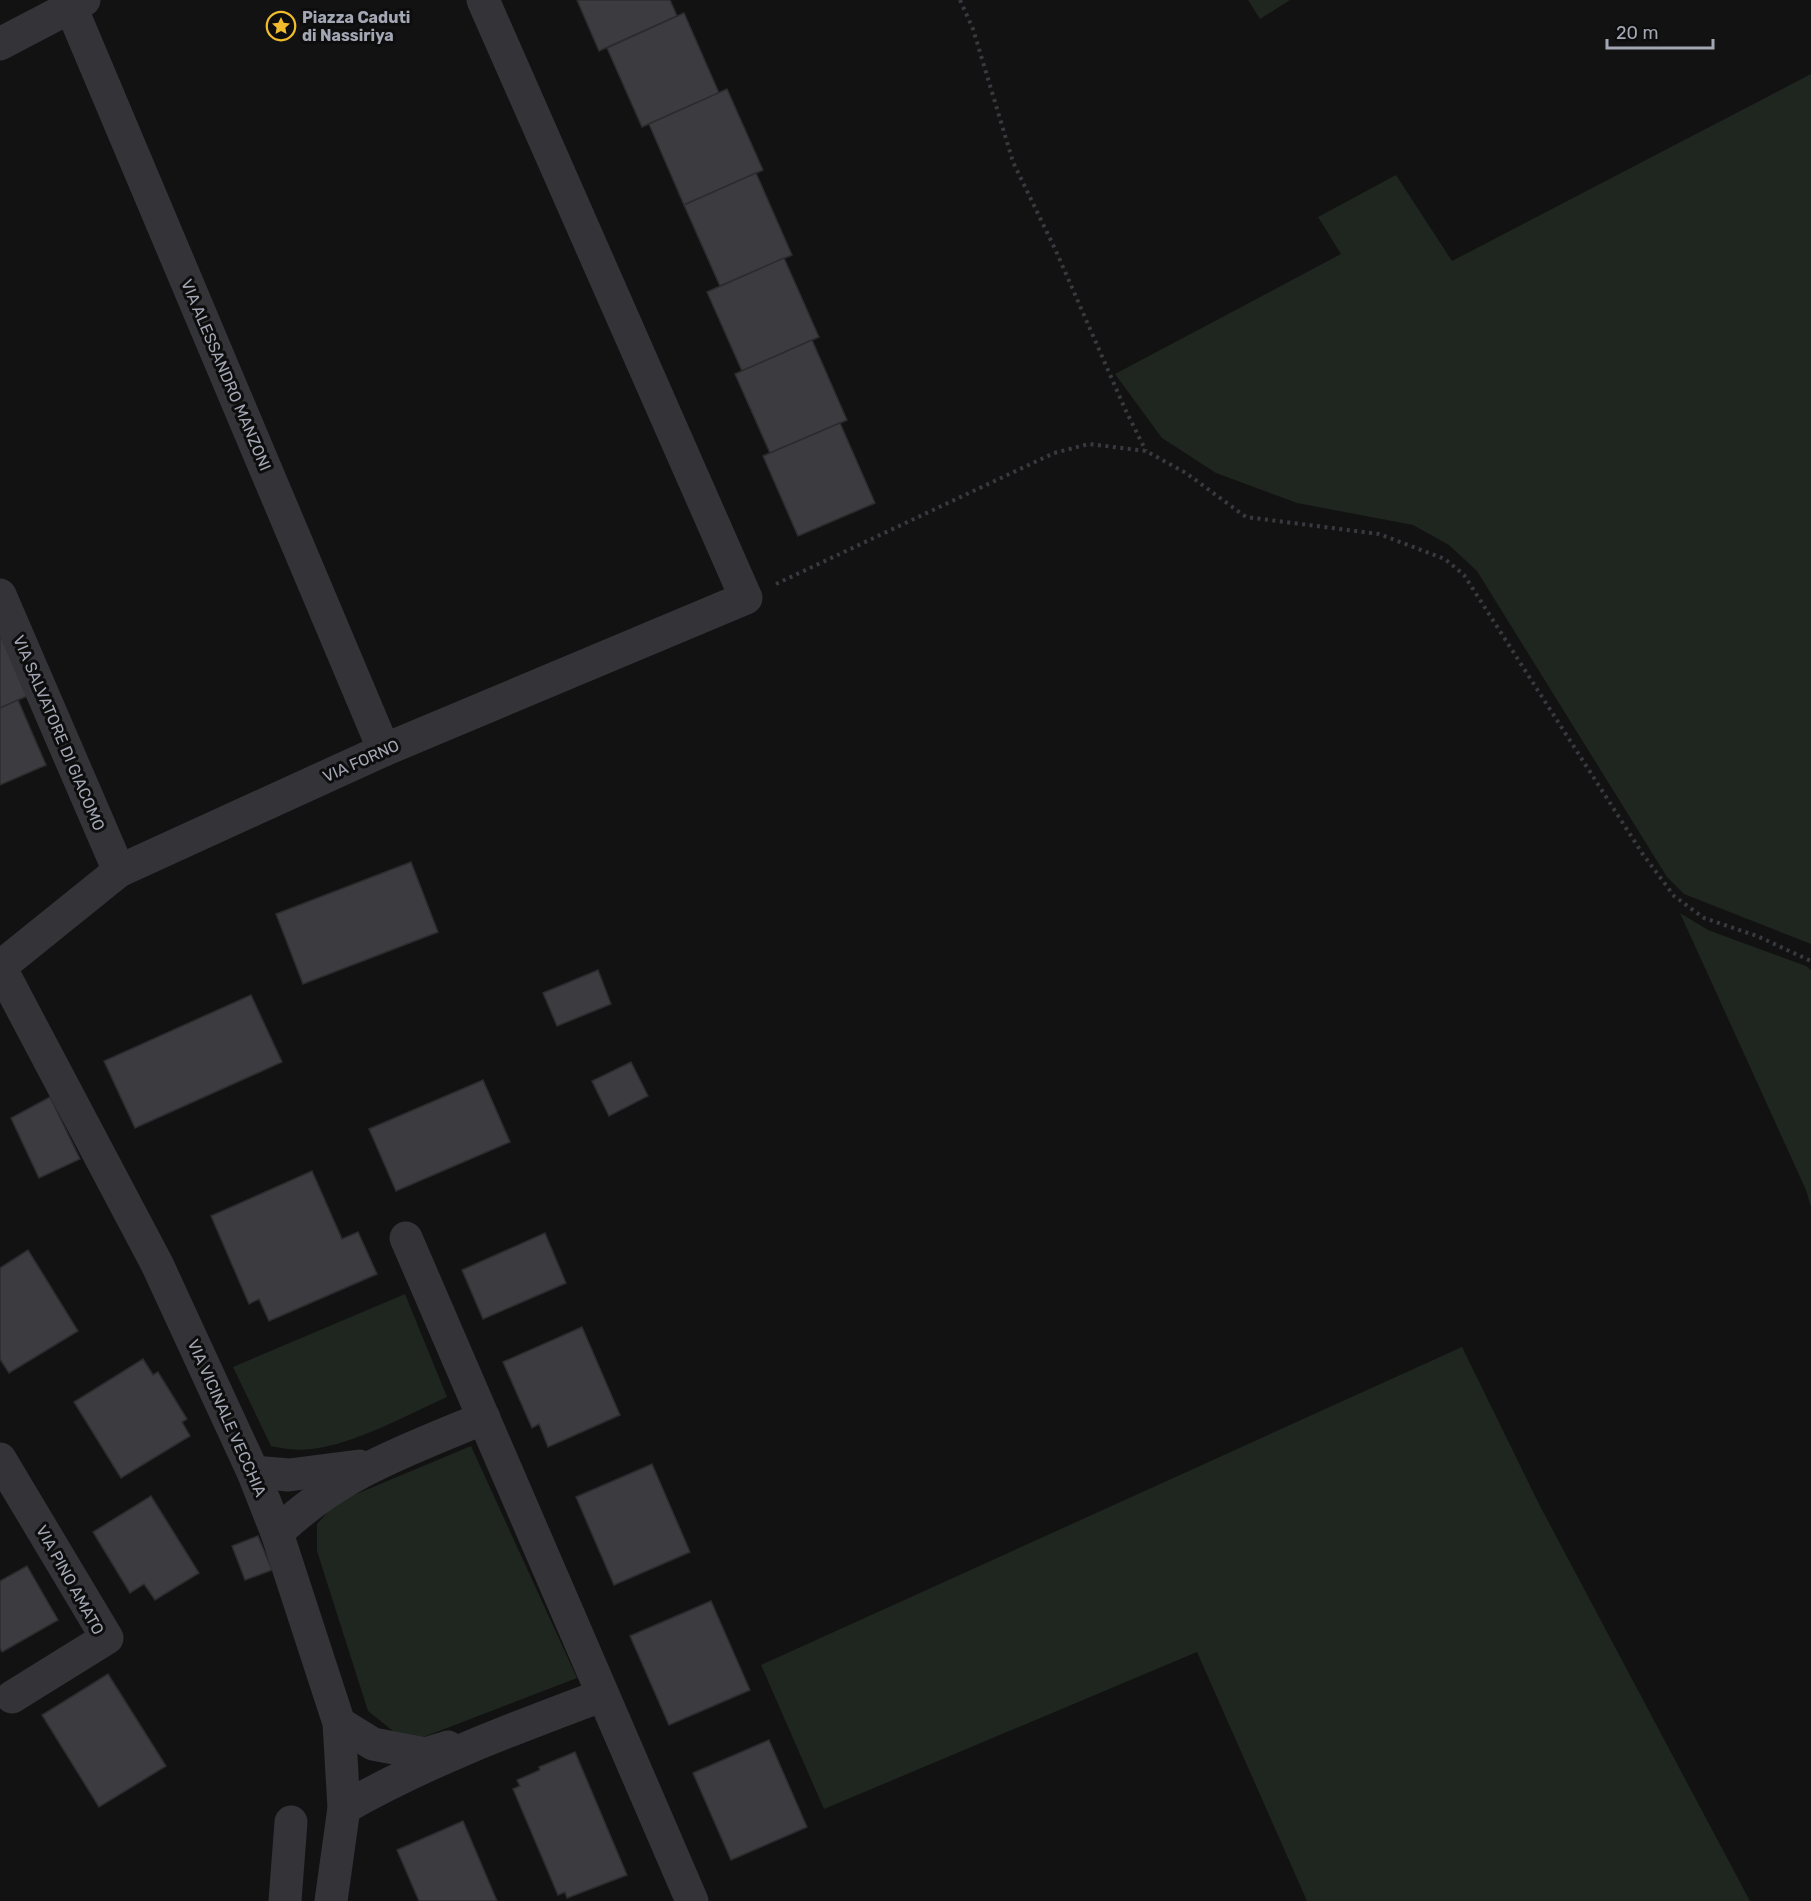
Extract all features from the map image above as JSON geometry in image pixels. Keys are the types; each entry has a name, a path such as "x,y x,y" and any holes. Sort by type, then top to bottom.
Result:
{"street":[{"path":"483,0 747,598"},
{"path":"0,44 74,2"},
{"name":"VIA ALESSANDRO MANZONI","path":"74,2 384,750"},
{"name":"VIA SALVATORE DI GIACOMO","path":"0,595 119,871"},
{"name":"VIA FORNO","path":"0,967 119,871 384,750 747,598"},
{"name":"VIA VICINALE VECCHIA","path":"0,967 157,1264 253,1472 277,1533 339,1723 344,1808 331,1901"},
{"path":"406,1238 692,1901"},
{"path":"277,1533 298,1513 327,1491 376,1463 484,1418"},
{"name":"VIA PINO AMATO","path":"0,1459 106,1638 12,1697"},
{"path":"253,1472 289,1475 376,1463"},
{"path":"344,1808 388,1782 499,1734 603,1695"},
{"path":"339,1723 373,1744 425,1754 499,1734"},
{"path":"285,1901 291,1822"}],"path":[{"path":"960,0 973,29 1013,162 1056,251 1125,409 1146,451"},
{"path":"747,598 1054,453 1089,444 1146,451 1186,473 1246,517 1379,534 1445,559 1464,575 1642,853 1674,896 1704,918 1757,936 1811,961"}],"shaded area":[{"path":"1248,0 1290,0 1260,19"},
{"path":"1811,74 1811,944 1684,894 1667,877 1477,571 1449,545 1413,525 1297,503 1216,473 1162,438 1115,374 1341,254 1318,217 1396,175 1452,261"},
{"path":"1680,913 1708,930 1806,966 1811,970 1811,1207 1806,1190"},
{"path":"405,1294 447,1397 381,1428 329,1446 302,1450 271,1446 233,1367"},
{"path":"1462,1347 1540,1506 1750,1901 1307,1901 1197,1652 824,1809 761,1665"},
{"path":"471,1446 577,1678 408,1743 368,1711 317,1551 317,1524 332,1507 354,1495"}],"building":[{"path":"577,0 670,0 677,16 599,51"},
{"path":"684,13 719,93 642,127 607,48"},
{"path":"727,89 763,170 684,205 649,124"},
{"path":"756,173 792,255 720,286 684,205"},
{"path":"784,258 819,337 742,371 707,292"},
{"path":"812,340 847,420 770,453 735,374"},
{"path":"840,423 875,503 798,536 763,456"},
{"path":"0,638 2,638 27,696 0,708"},
{"path":"18,700 46,765 0,785 0,708"},
{"path":"411,862 438,932 303,984 276,914"},
{"path":"598,970 611,1004 557,1026 543,993"},
{"path":"251,995 282,1062 135,1128 104,1061"},
{"path":"631,1062 648,1096 609,1116 592,1081"},
{"path":"483,1080 510,1142 396,1191 369,1129"},
{"path":"50,1097 80,1159 39,1178 11,1118"},
{"path":"312,1171 342,1239 358,1232 377,1274 269,1321 259,1299 249,1304 211,1216"},
{"path":"545,1233 566,1283 483,1319 462,1270"},
{"path":"28,1250 78,1331 9,1373 0,1359 0,1268"},
{"path":"582,1327 620,1415 548,1447 539,1424 532,1428 503,1362"},
{"path":"143,1359 153,1375 158,1372 187,1419 182,1422 190,1436 121,1478 74,1402"},
{"path":"652,1464 690,1552 614,1585 576,1497"},
{"path":"151,1496 199,1573 155,1600 144,1584 130,1593 93,1532"},
{"path":"258,1536 272,1570 245,1580 232,1546"},
{"path":"27,1566 58,1620 2,1652 0,1648 0,1581"},
{"path":"711,1601 750,1690 669,1725 630,1636"},
{"path":"108,1674 166,1766 99,1807 42,1715"},
{"path":"769,1740 807,1827 731,1860 693,1773"},
{"path":"575,1752 627,1875 567,1898 565,1892 558,1895 513,1789 520,1786 517,1780 540,1770 539,1767"},
{"path":"463,1821 497,1901 419,1901 397,1850"}],"place":[{"name":"Piazza Caduti di Nassiriya","path":"281,26"}]}
